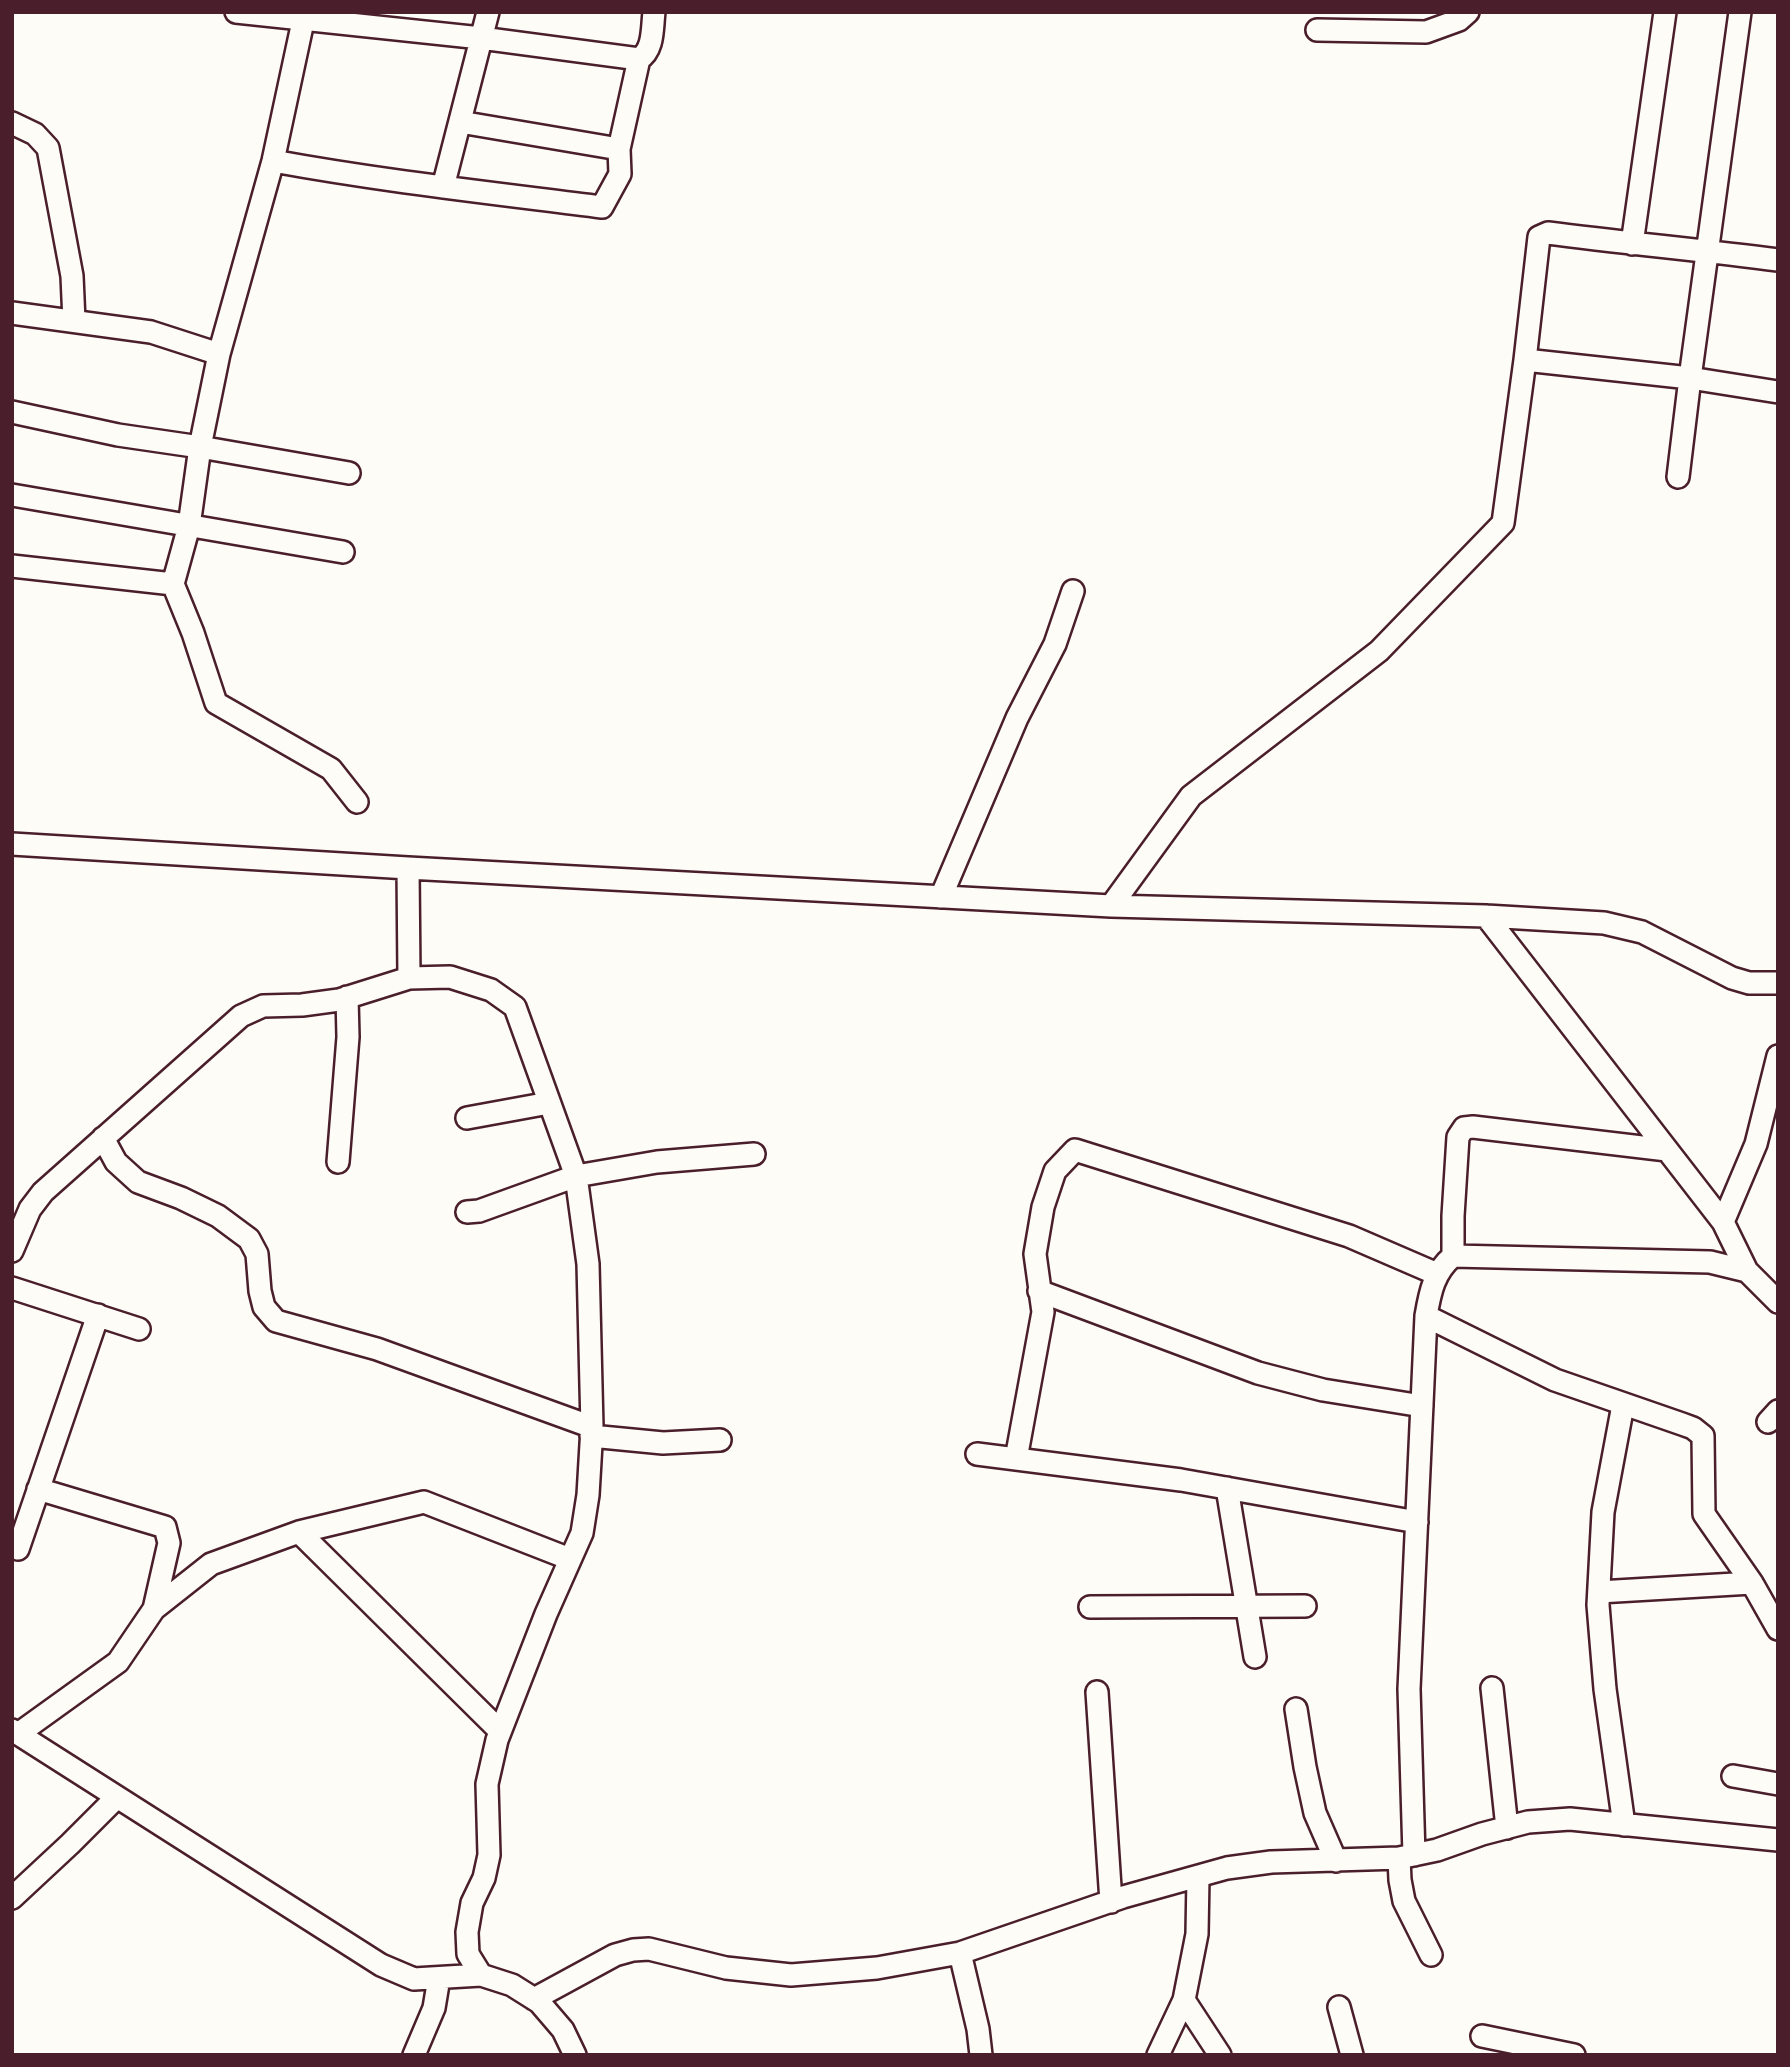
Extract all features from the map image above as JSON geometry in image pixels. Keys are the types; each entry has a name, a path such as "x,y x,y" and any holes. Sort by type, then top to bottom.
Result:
{"street":[{"path":"236,12 304,15 639,60"},
{"path":"443,187 488,12"},
{"path":"273,161 334,172 602,207 620,174 619,149 639,60 646,55 650,45 654,12"},
{"path":"1317,30 1426,32 1459,20 1468,12"},
{"path":"1632,244 1665,12"},
{"path":"1678,477 1740,12"},
{"path":"304,15 273,161 219,354 200,447 189,526 173,584 193,633 216,703 331,769 357,802"},
{"path":"460,122 619,149"},
{"path":"12,123 35,134 48,148 72,276 74,321"},
{"path":"1111,906 1191,796 1380,651 1503,523 1539,237 1548,233 1778,260"},
{"path":"12,313 151,332 219,354"},
{"path":"1525,360 1690,378 1778,392"},
{"path":"12,412 118,435 349,473"},
{"path":"12,495 343,552"},
{"path":"12,566 173,584"},
{"path":"941,897 1017,718 1055,644 1073,591"},
{"path":"12,844 1111,906 1486,916 1604,923 1643,932 1732,978 1749,983 1778,983"},
{"path":"408,868 410,978"},
{"path":"1486,916 1723,1222 1747,1271 1778,1302"},
{"path":"12,1251 30,1209 43,1192 240,1016 263,1006 302,1005 347,998 410,978 450,977 491,990 515,1007 576,1176 589,1264 592,1432 588,1495 582,1534 545,1614 500,1731 487,1784 489,1855 484,1878 472,1903 467,1932 468,1954 481,1976"},
{"path":"338,1162 348,1037 347,998"},
{"path":"1723,1222 1756,1144 1778,1056"},
{"path":"467,1118 549,1103"},
{"path":"1453,1256 1458,1137 1464,1128 1667,1150"},
{"path":"103,1138 116,1162 138,1182 218,1216 249,1239 257,1254 264,1307 276,1321 377,1349 592,1432 663,1443 720,1440"},
{"path":"1016,1459 1043,1312 1035,1254 1043,1207 1055,1171 1075,1150 1349,1236 1437,1274"},
{"path":"467,1212 479,1211 576,1176 657,1162 754,1154"},
{"path":"1431,1955 1404,1900 1400,1880 1407,1857 1409,1689 1426,1316 1430,1292 1437,1274 1453,1256 1710,1262 1747,1271"},
{"path":"12,1288 139,1329"},
{"path":"1039,1291 1258,1373 1323,1390 1422,1406"},
{"path":"18,1549 98,1315"},
{"path":"1426,1316 1555,1380 1693,1428 1703,1436 1704,1514 1752,1583 1778,1629"},
{"path":"1623,1405 1603,1512 1598,1605 1605,1689 1623,1825"},
{"path":"977,1454 1227,1488 1417,1522"},
{"path":"1227,1488 1255,1657"},
{"path":"38,1489 165,1527 169,1543 154,1609"},
{"path":"570,1559 424,1502 299,1532 211,1564 154,1609 118,1662 15,1732 381,1965 414,1979 481,1976 512,1985 539,2001 563,2030 575,2055"},
{"path":"299,1532 500,1731"},
{"path":"1599,1592 1752,1583"},
{"path":"1090,1606 1305,1606"},
{"path":"1492,1688 1507,1828"},
{"path":"1097,1692 1111,1902"},
{"path":"1296,1709 1315,1813 1336,1861"},
{"path":"1733,1776 1778,1784"},
{"path":"12,1898 117,1797"},
{"path":"534,1999 615,1955 633,1950 649,1948 726,1968 791,1976 877,1968 960,1953 1111,1902 1227,1868 1271,1862 1407,1857 1528,1822 1570,1819 1778,1840"},
{"path":"1157,2055 1184,2000 1197,1934 1198,1877"},
{"path":"960,1953 978,2029 981,2055"},
{"path":"414,2055 434,2008 439,1978"},
{"path":"1184,2000 1220,2055"},
{"path":"1339,2007 1352,2055"},
{"path":"1482,2036 1574,2055"}]}
